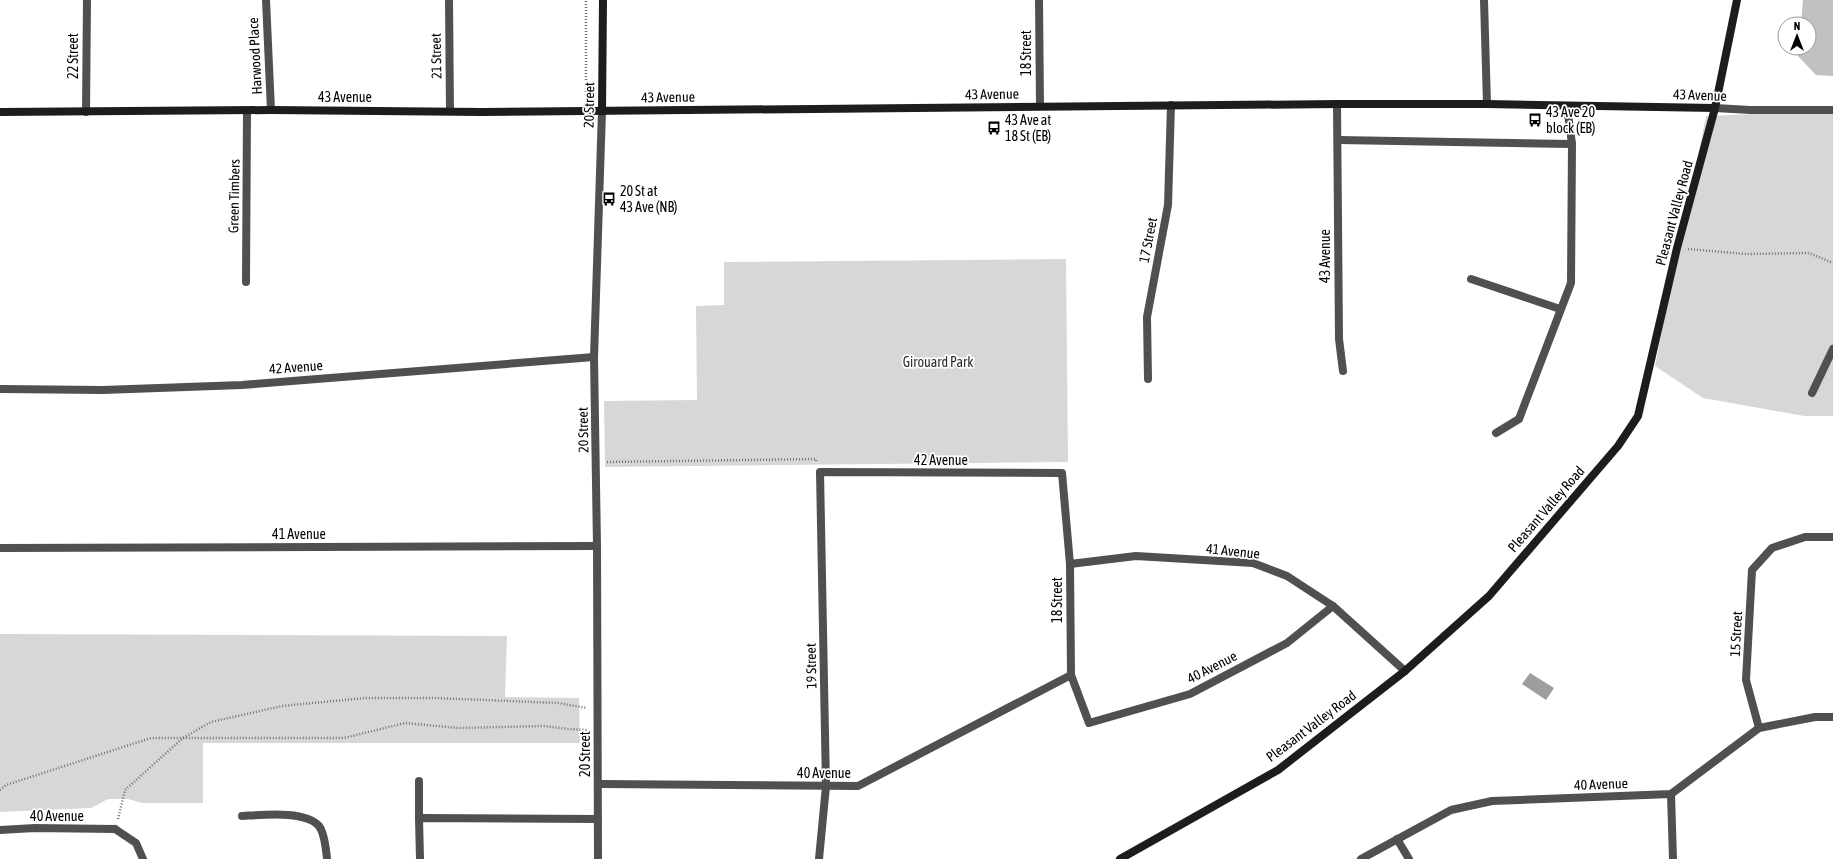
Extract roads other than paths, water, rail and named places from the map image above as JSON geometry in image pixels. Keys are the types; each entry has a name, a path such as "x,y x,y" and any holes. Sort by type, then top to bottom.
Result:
{"street":[{"name":"22 Street","path":"86,0 86,112"},
{"name":"Harwood Place","path":"266,0 270,110"},
{"name":"21 Street","path":"449,0 450,111"},
{"name":"20 Street","path":"598,859 597,546 594,357 602,111 603,0"},
{"name":"18 Street","path":"1039,0 1040,106"},
{"path":"1484,0 1487,104"},
{"name":"Pleasant Valley Road","path":"1120,859 1278,770 1405,671 1488,596 1618,446 1638,416 1677,248 1715,108 1737,0"},
{"name":"43 Avenue","path":"0,112 270,110 602,111 1337,104 1487,104 1715,108 1750,110 1833,110"},
{"name":"43 Avenue","path":"1337,104 1339,339 1343,371"},
{"name":"17 Street","path":"1148,380 1147,317 1168,205 1171,105"},
{"path":"1496,433 1519,419 1560,309 1572,283 1572,144 1567,106"},
{"name":"Green Timbers","path":"246,282 247,111"},
{"path":"1338,140 1572,144"},
{"path":"1471,279 1560,309"},
{"path":"1812,393 1833,348"},
{"name":"42 Avenue","path":"0,389 103,390 242,385 594,357"},
{"name":"42 Avenue","path":"820,472 1062,473"},
{"name":"19 Street","path":"819,859 826,786 820,472"},
{"name":"18 Street","path":"1062,473 1070,564 1071,675 1089,723"},
{"name":"15 Street","path":"1759,728 1746,680 1752,570 1772,548 1805,537 1833,537"},
{"name":"41 Avenue","path":"0,548 597,546"},
{"name":"41 Avenue","path":"1070,564 1136,556 1253,563 1287,576 1333,606 1405,671"},
{"name":"40 Avenue","path":"1089,723 1190,694 1287,643 1333,606"},
{"name":"40 Avenue","path":"598,784 858,786 1071,675"},
{"path":"1673,859 1671,794 1759,728 1814,717 1833,717"},
{"path":"419,781 420,859"},
{"name":"40 Avenue","path":"1361,859 1451,810 1492,801 1671,794"},
{"path":"242,816 305,817 319,827 325,844 327,859"},
{"path":"420,818 598,819"},
{"name":"40 Avenue","path":"0,830 35,828 115,830 136,843 143,859"},
{"path":"1397,839 1409,859"}],"place":[{"name":"43 Ave 20 block (EB)","path":"1535,120"},
{"name":"43 Ave at 18 St (EB)","path":"994,128"},
{"name":"20 St at 43 Ave (NB)","path":"609,199"}],"park label":[{"name":"Girouard Park","path":"938,362"}]}
